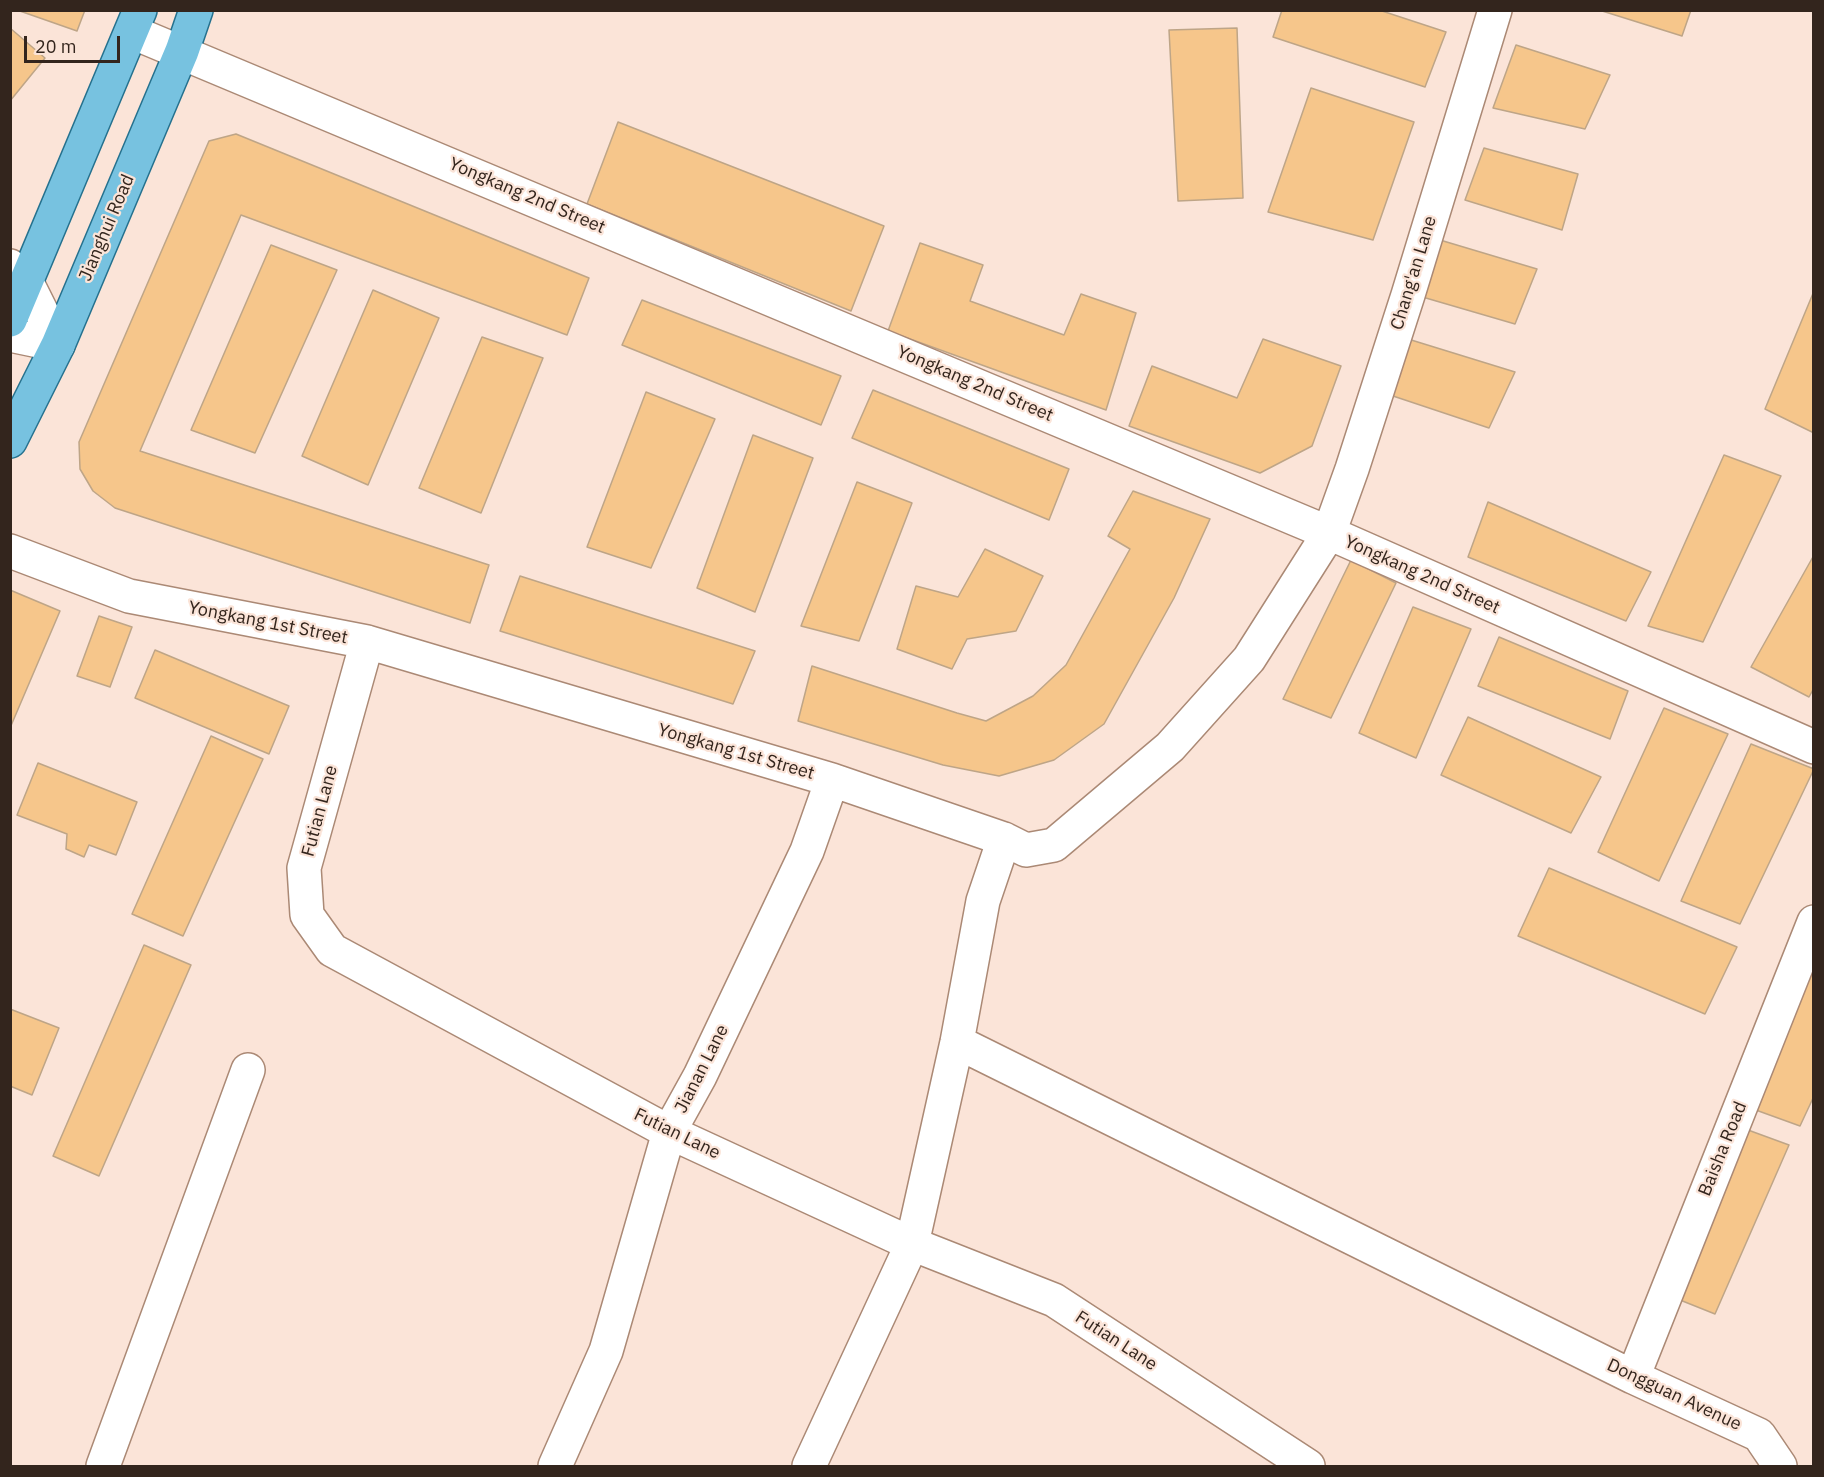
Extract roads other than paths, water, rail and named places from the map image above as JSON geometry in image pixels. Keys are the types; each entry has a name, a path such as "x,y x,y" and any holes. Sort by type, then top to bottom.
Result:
{"main road":[{"name":"Jianghui Road","path":"10,441 58,345 182,51 196,10"},
{"path":"10,320 19,275 136,21"}],"street":[{"name":"Chang'an Lane","path":"1329,533 1353,469 1495,10"},
{"name":"Yongkang 2nd Street","path":"136,21 182,51 1329,533 1814,747"},
{"path":"19,275 58,345"},
{"path":"10,335 58,345"},
{"name":"Yongkang 1st Street","path":"10,551 129,596 367,642 832,780 1004,839 1026,850 1054,845 1170,747 1249,659 1329,533"},
{"name":"Futian Lane","path":"367,642 304,868 307,915 332,950 669,1132 912,1244 1054,1300 1308,1467"},
{"name":"Jianan Lane","path":"555,1467 606,1351 669,1132 700,1076 807,851 832,780"},
{"path":"809,1467 912,1244 957,1042 983,901 1004,839"},
{"name":"Baisha Road","path":"1633,1377 1814,922"},
{"name":"Dongguan Avenue","path":"957,1042 1633,1377 1759,1435 1780,1467"},
{"path":"103,1467 248,1070"}]}
